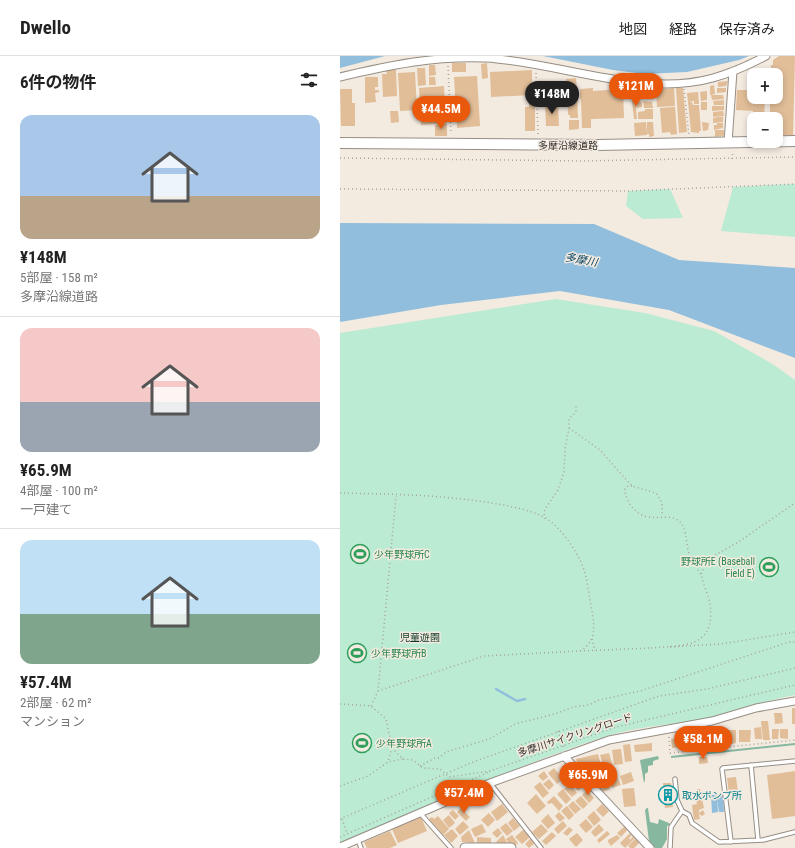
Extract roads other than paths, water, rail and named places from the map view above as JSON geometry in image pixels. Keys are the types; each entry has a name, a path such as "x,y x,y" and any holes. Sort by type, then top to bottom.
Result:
{"main road":[{"name":"多摩沿線道路","path":"340,143 538,145 795,141"}],"street":[{"path":"340,77 408,61 447,58 486,58 536,64 626,81 652,84 712,78 733,71 766,56"},
{"path":"728,143 733,71"},
{"path":"342,847 490,783 609,740 712,721 756,708 795,701"},
{"path":"564,756 650,848"},
{"path":"466,848 511,848"}],"lane":[{"path":"731,842 722,769 795,761"},
{"path":"751,765 758,840"},
{"path":"675,779 677,800 682,812 690,815 692,823 719,842 758,840 795,832"},
{"path":"490,783 542,848"},
{"path":"670,848 671,827 682,812"},
{"path":"420,813 451,848"},
{"path":"358,840 361,848"}],"water":[{"path":"340,56 385,56 340,68"},
{"path":"543,56 749,56 739,60 687,72 645,74 613,70"},
{"name":"多摩川","path":"340,223 594,224 679,260 795,268 795,358 669,310 560,291 441,305 340,322"},
{"path":"723,794 724,812 719,812 717,799 718,812 712,813 711,795"}],"waterway":[{"path":"496,689 517,701 525,699"}],"place":[{"name":"少年野球所C","path":"360,554"},
{"name":"野球所E (Baseball Field E)","path":"769,567"},
{"name":"少年野球所B","path":"357,653"},
{"name":"少年野球所A","path":"362,743"},
{"name":"取水ポンプ所","path":"668,795"}],"park label":[{"name":"児童遊園","path":"420,637"}]}
